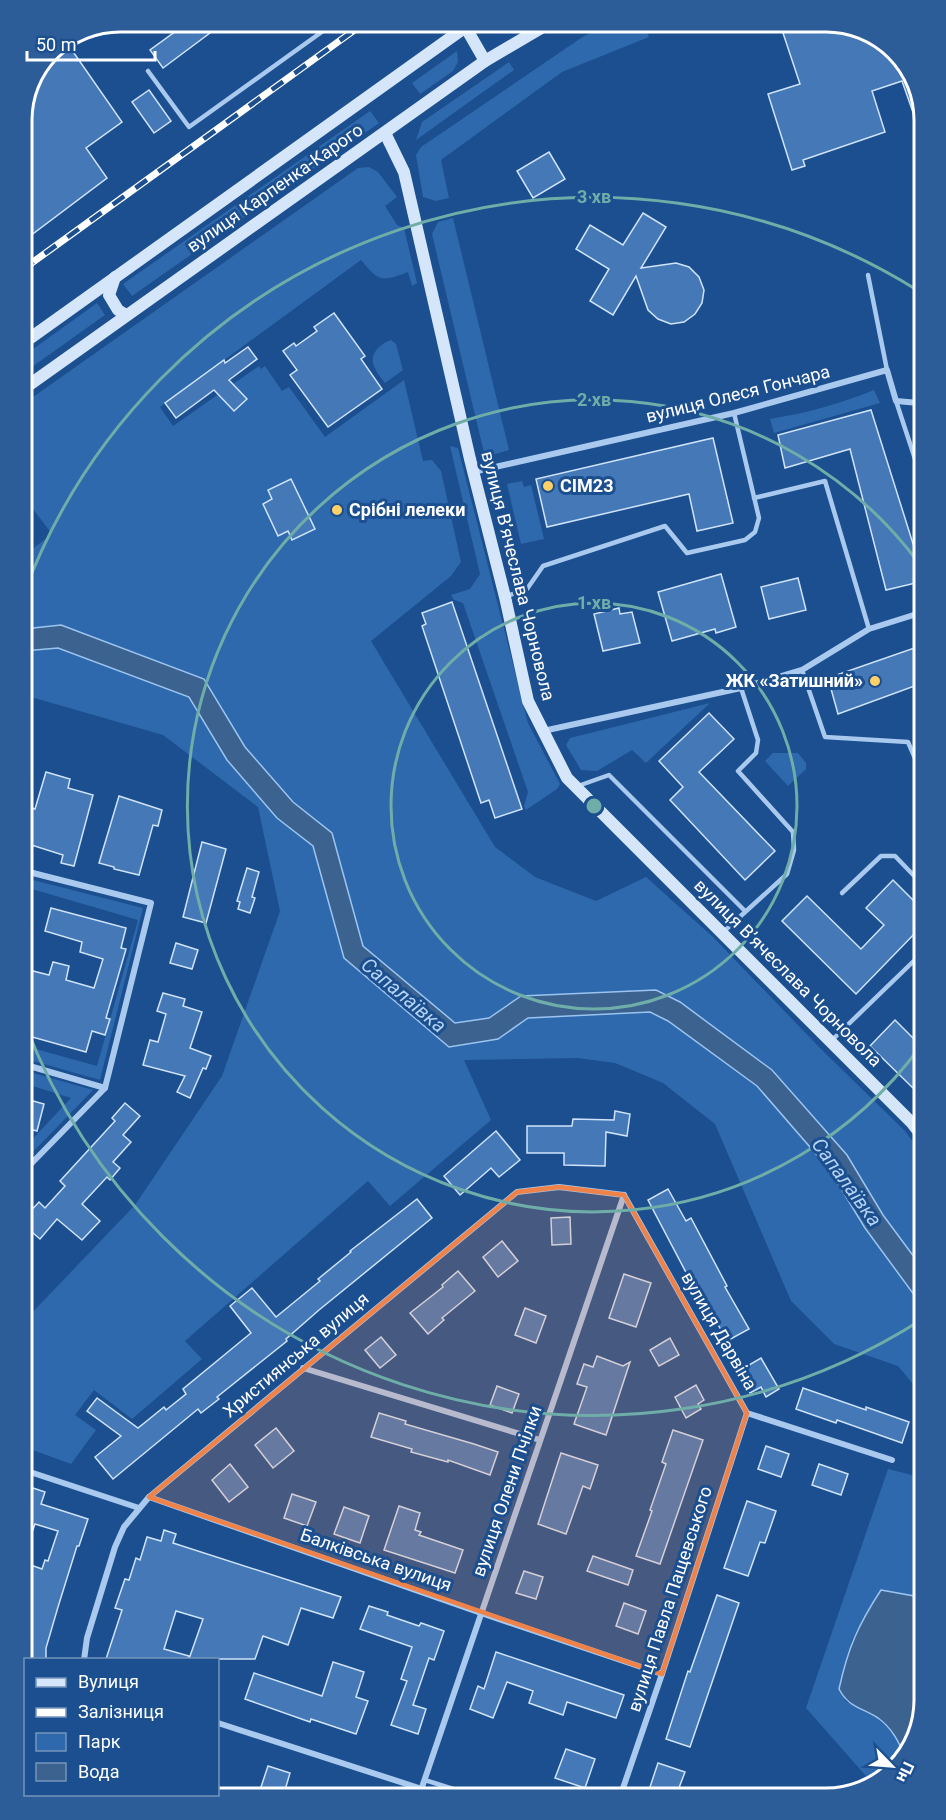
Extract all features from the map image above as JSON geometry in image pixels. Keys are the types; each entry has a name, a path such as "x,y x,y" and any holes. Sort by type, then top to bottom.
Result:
{"street":[{"name":"вулиця Карпенка-Карого","path":"32,337 455,32"},
{"path":"471,32 485,61"},
{"name":"вулиця Карпенка-Карого","path":"32,383 485,61 534,32"},
{"name":"вулиця Вʼячеслава Чорновола","path":"385,133 404,172 528,701 542,732 567,778 914,1126"},
{"path":"116,276 110,295 118,310 126,315"},
{"path":"887,370 896,401 914,403"},
{"name":"вулиця Олеся Гончара","path":"473,472 734,412 887,370"},
{"path":"542,732 741,688 802,670 869,629 914,615"},
{"path":"32,873 152,903 105,1088 32,1163"},
{"path":"32,1067 105,1088"},
{"name":"Християнська вулиця","path":"84,1658 87,1638 115,1547 124,1527 149,1497 517,1192 559,1187 624,1196"},
{"name":"вулиця Дарвіна","path":"624,1196 747,1413 892,1460"},
{"name":"вулиця Олени Пчілки","path":"422,1788 624,1196"},
{"path":"303,1368 540,1440"},
{"name":"вулиця Павла Пащевського","path":"623,1788 747,1413"},
{"path":"32,1473 139,1508"},
{"name":"Балківська вулиця","path":"149,1497 662,1674"},
{"path":"219,1723 409,1788"}],"lane":[{"path":"148,71 189,127 322,32"},
{"path":"868,275 887,370"},
{"path":"896,401 914,456"},
{"path":"505,597 527,589 543,566 665,526 687,553 745,540 755,532 759,518 734,412"},
{"path":"754,498 825,481 869,629"},
{"path":"802,670 825,738 908,742 914,756"},
{"path":"722,933 787,874 794,850 793,832 738,771 756,753 758,740 741,688"},
{"path":"576,787 609,774 745,910"},
{"path":"843,893 881,856 895,856 914,876"},
{"path":"831,1041 914,961"},
{"path":"425,1780 450,1788"}],"highlighted area":[{"path":"559,1187 624,1195 747,1413 662,1674 149,1497 517,1192"}],"green space":[{"path":"594,32 647,32 649,37 562,72 441,160 449,198 436,201 423,197 416,155 421,147 584,36"},
{"path":"457,51 458,62 453,71 420,94 412,83"},
{"path":"509,62 514,70 416,140 422,122"},
{"path":"370,111 379,123 132,296 123,284"},
{"path":"369,167 378,172 397,197 385,206 397,225 404,228 417,283 412,286 408,272 386,278 377,276 361,260 160,407 173,426 259,366 261,369 265,366 282,391 289,387 325,437 404,380 423,461 432,460 441,471 461,562 451,576 371,641 495,847 535,877 596,901 646,877 713,937 821,1049 905,1131 914,1143 914,1257 883,1215 847,1155 772,1070 680,1002 655,990 521,996 489,1018 455,1023 363,946 332,833 293,802 245,747 204,679 61,625 32,628 32,549 52,534 32,508 32,398 358,168"},
{"path":"453,218 509,450 485,457 432,234 438,222"},
{"path":"97,303 105,315 32,367 32,350"},
{"path":"391,340 396,344 403,370 385,383 375,368 373,357 379,347"},
{"path":"874,390 880,403 774,433 770,419 823,407"},
{"path":"450,446 458,448 528,723 560,784 557,789 526,810 524,806 528,792 463,603 454,600 451,595 470,589 480,574"},
{"path":"522,481 524,487 531,485 544,539 521,544 507,484"},
{"path":"58,648 189,696 227,760 277,818 313,846 344,959 449,1047 498,1039 528,1018 650,1012 668,1021 757,1086 829,1169 865,1228 914,1295 914,1385 898,1366 834,1344 791,1301 715,1124 663,1083 615,1063 577,1058 464,1060 491,1120 390,1206 368,1181 185,1341 202,1359 132,1419 94,1390 75,1415 96,1430 71,1464 32,1450 32,1313 135,1205 222,1076 280,911 258,807 163,735 32,697 32,650"},
{"path":"710,703 646,763 632,750 597,771 581,770 566,745 570,738"},
{"path":"773,753 798,753 806,763 806,769 788,786 765,761"},
{"path":"32,880 143,908 100,1080 32,1061 32,1048 97,1066 138,920 32,889"},
{"path":"32,1073 93,1090 32,1153 32,1140 71,1098 32,1086"},
{"path":"888,1469 914,1476 914,1596 881,1590 852,1640 845,1701 879,1719 898,1739 901,1747 884,1767 868,1778 806,1708"}],"water":[{"name":"Сапалаївка","path":"61,625 204,679 245,747 293,802 332,833 363,946 455,1023 489,1018 521,996 656,990 680,1002 772,1070 847,1155 883,1215 914,1257 914,1295 865,1228 829,1169 757,1086 668,1021 650,1012 528,1018 498,1039 449,1047 344,958 313,846 277,818 227,760 189,697 58,648 32,650 32,628"},
{"path":"881,1590 914,1596 914,1712 901,1747 887,1726 878,1718 851,1704 839,1689 846,1661 866,1614"}],"building":[{"path":"175,32 211,32 163,68 150,50"},
{"path":"783,32 832,32 855,36 880,50 896,66 908,86 914,114 902,81 872,91 885,132 803,160 805,166 792,170 768,94 800,84"},
{"path":"70,47 122,122 86,148 107,178 32,234 32,114 35,97 50,66"},
{"path":"149,90 171,121 154,133 132,102"},
{"path":"549,152 565,179 533,198 517,171"},
{"path":"643,213 666,227 641,268 676,263 689,267 699,277 704,290 702,303 695,314 684,322 671,324 658,319 648,310 636,276 613,315 590,301 609,269 576,249 590,225 623,245"},
{"path":"334,313 365,356 361,359 382,389 328,427 290,375 297,370 283,351 294,343 296,346 317,331 314,327"},
{"path":"248,347 257,359 229,380 247,399 234,411 214,390 176,418 165,403 224,360 225,363"},
{"path":"871,410 914,547 914,583 886,590 850,449 785,468 778,435"},
{"path":"713,438 733,523 697,531 689,494 547,527 536,479"},
{"path":"291,479 315,529 292,540 288,531 278,536 263,504 272,499 268,490"},
{"path":"721,574 736,627 716,633 715,629 672,641 658,592"},
{"path":"798,578 806,610 769,619 761,587"},
{"path":"452,602 522,809 495,818 489,800 481,803 422,626 426,624 422,613"},
{"path":"619,608 620,614 632,612 640,643 603,651 594,614"},
{"name":"ЖК «Затишний»","path":"914,648 914,686 838,714 828,678"},
{"path":"709,713 734,739 699,772 775,851 745,880 670,800 683,787 659,761"},
{"path":"46,772 70,779 68,788 93,795 74,866 61,863 63,855 32,845 32,808 35,809"},
{"path":"119,796 162,810 158,826 153,825 139,875 99,863"},
{"path":"202,842 226,849 206,923 183,917"},
{"path":"247,868 259,872 250,913 238,909 240,902 237,901"},
{"path":"893,880 914,901 914,934 856,994 782,921 807,896 861,949 884,925 866,908"},
{"path":"51,908 126,928 121,948 126,949 106,1018 110,1019 105,1035 92,1031 86,1052 32,1037 32,971 49,975 53,962 69,966 66,980 94,988 103,959 80,952 82,942 45,931"},
{"path":"176,943 198,950 192,969 170,963"},
{"path":"163,993 185,999 183,1006 202,1012 190,1048 211,1056 190,1098 177,1092 185,1076 143,1065 150,1040 158,1042 166,1014 157,1011"},
{"path":"895,1020 914,1039 914,1089 870,1046"},
{"path":"32,1101 44,1104 37,1131 32,1130"},
{"path":"125,1103 140,1116 123,1135 131,1142 113,1162 120,1168 110,1180 107,1177 82,1204 100,1221 82,1240 57,1219 40,1239 32,1232 32,1210 39,1202 45,1208 65,1186 60,1181 115,1121 112,1118"},
{"path":"615,1111 630,1114 627,1136 606,1132 605,1166 564,1165 564,1153 527,1153 527,1126 572,1126 573,1119 614,1120"},
{"path":"496,1131 520,1160 499,1177 491,1168 460,1195 444,1176"},
{"path":"668,1189 686,1221 691,1218 727,1286 725,1287 749,1329 727,1341 704,1299 701,1301 648,1200"},
{"path":"417,1199 432,1218 319,1310 286,1339 287,1341 217,1397 219,1399 201,1413 198,1409 113,1479 95,1457 121,1436 87,1411 97,1398 138,1428 164,1407 166,1410 186,1394 183,1389 251,1333 230,1306 252,1288 276,1317 320,1281 318,1279 350,1251"},
{"path":"570,1217 571,1244 552,1245 551,1218"},
{"path":"502,1241 518,1261 498,1277 483,1257"},
{"path":"458,1271 475,1291 442,1318 444,1320 428,1334 410,1313 443,1287 442,1285"},
{"path":"624,1274 651,1283 636,1327 609,1318"},
{"path":"525,1308 546,1316 536,1343 515,1335"},
{"path":"381,1337 396,1355 380,1368 365,1350"},
{"path":"670,1338 679,1355 659,1366 650,1350"},
{"path":"597,1356 623,1366 630,1362 606,1435 574,1424 587,1387 577,1384 584,1364 593,1367"},
{"path":"761,1358 779,1389 766,1397 761,1387 750,1393 737,1372"},
{"path":"696,1385 704,1400 698,1404 701,1409 686,1418 675,1397"},
{"path":"497,1386 519,1394 512,1413 490,1405"},
{"path":"803,1388 909,1422 902,1443 837,1420 836,1423 796,1409"},
{"path":"379,1413 406,1421 405,1424 498,1452 490,1475 448,1460 448,1462 411,1452 412,1449 371,1437"},
{"path":"276,1428 294,1451 273,1468 255,1445"},
{"path":"673,1430 703,1440 660,1564 636,1556 666,1464 662,1462"},
{"path":"766,1446 789,1454 781,1477 758,1469"},
{"path":"561,1453 598,1465 590,1489 583,1486 566,1534 538,1524"},
{"path":"230,1464 248,1487 229,1502 212,1480"},
{"path":"819,1464 848,1474 841,1495 812,1485"},
{"path":"32,1488 45,1492 41,1504 88,1519 58,1607 46,1648 46,1658 32,1658 32,1565 42,1569 45,1560 48,1561 58,1531 35,1524 32,1532"},
{"path":"292,1494 316,1502 307,1526 284,1518"},
{"path":"747,1501 776,1511 765,1543 760,1542 748,1576 724,1568"},
{"path":"399,1506 420,1513 415,1530 421,1532 419,1535 463,1550 455,1573 384,1550"},
{"path":"344,1507 369,1516 360,1543 334,1534"},
{"path":"164,1530 176,1534 173,1543 341,1597 333,1618 301,1608 288,1645 263,1636 255,1659 189,1658 203,1619 176,1611 164,1649 189,1656 188,1658 106,1658 122,1610 115,1608 125,1579 129,1580 136,1558 140,1560 147,1537 161,1541"},
{"path":"593,1556 633,1570 628,1585 587,1571"},
{"path":"524,1571 543,1577 536,1599 516,1593"},
{"path":"717,1595 739,1603 690,1747 666,1739 688,1671 690,1672"},
{"path":"624,1603 646,1611 638,1634 616,1626"},
{"path":"369,1606 419,1626 421,1623 444,1631 434,1660 429,1658 413,1705 426,1709 418,1734 391,1725 407,1681 401,1679 412,1647 360,1629"},
{"path":"496,1652 624,1695 616,1718 567,1702 563,1715 529,1703 533,1691 507,1682 493,1718 470,1709 478,1686 484,1689"},
{"path":"333,1662 364,1672 356,1697 368,1701 356,1734 311,1719 310,1722 245,1699 254,1673 322,1696"},
{"path":"566,1749 595,1759 585,1788 555,1778"},
{"path":"658,1763 685,1772 679,1788 650,1788"},
{"path":"268,1766 290,1773 286,1788 261,1788"}],"railway":[{"path":"32,263 352,32"}],"place":[{"name":"СІМ23","path":"548,486"},
{"name":"Срібні лелеки","path":"337,510"},
{"name":"ЖК «Затишний»","path":"875,681"}]}
